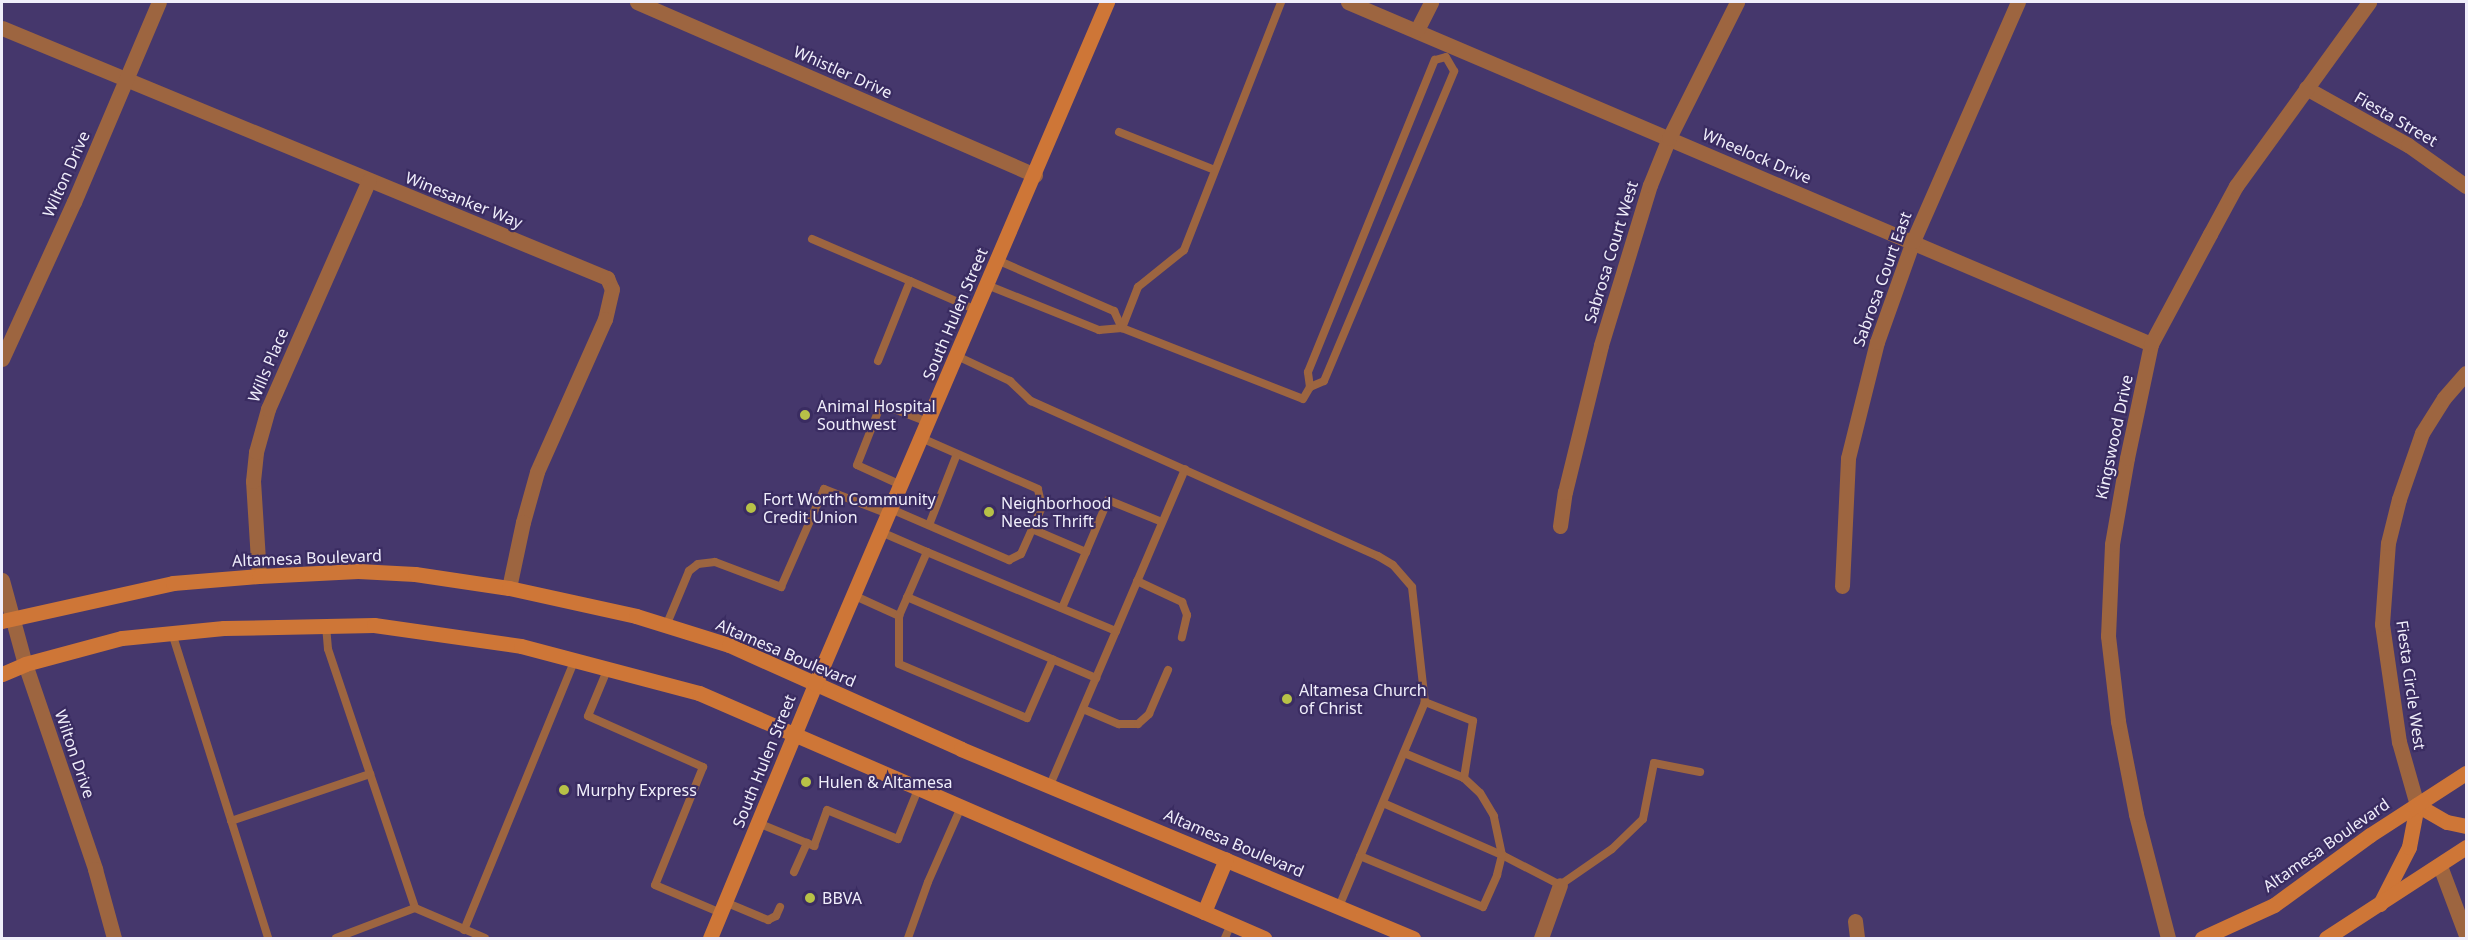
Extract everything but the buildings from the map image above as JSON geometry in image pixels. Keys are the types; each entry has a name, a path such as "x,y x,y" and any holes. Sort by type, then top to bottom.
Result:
{"main road":[{"name":"South Hulen Street","path":"710,939 815,684 1035,175 1107,2"},
{"name":"Altamesa Boulevard","path":"7,620 173,583 358,571 415,574 509,588 636,616 729,645 815,684 1413,939"},
{"path":"2,674 25,664 122,638 224,628 374,625 486,640 609,668 699,693 1264,939"},
{"name":"Altamesa Boulevard","path":"2202,939 2274,905 2466,773"},
{"path":"2378,906 2409,847 2417,805 2447,822 2466,826"},
{"path":"2326,939 2466,847"},
{"path":"1204,912 1226,859"}],"street":[{"name":"Wilton Drive","path":"2,359 74,202 159,2"},
{"name":"Whistler Drive","path":"638,2 1035,175"},
{"name":"Wheelock Drive","path":"1348,2 1417,30 1449,51 1669,138 2151,344"},
{"path":"1417,30 1431,2"},
{"name":"Sabrosa Court West","path":"1560,526 1565,492 1601,345 1640,219 1669,138 1737,2"},
{"name":"Sabrosa Court East","path":"1842,586 1848,458 1877,342 1913,241 2018,2"},
{"name":"Kingswood Drive","path":"2168,939 2136,814 2118,721 2108,636 2112,544 2151,344 2236,186 2369,2"},
{"name":"Winesanker Way","path":"2,28 607,278 612,288 605,319 537,472 523,522 509,588"},
{"name":"Fiesta Street","path":"2306,88 2408,145 2466,186"},
{"name":"Wills Place","path":"259,576 253,481 256,452 268,409 369,180"},
{"name":"Fiesta Circle West","path":"2417,805 2398,742 2382,624 2388,543 2398,499 2422,433 2444,398 2466,373"},
{"name":"Wilton Drive","path":"2,580 7,620 25,664 95,869 114,939"},
{"path":"2440,866 2466,935"},
{"path":"1541,939 1560,885"},
{"path":"1855,921 1857,939"}],"lane":[{"path":"1122,328 1138,287 1184,250 1281,2"},
{"path":"987,285 1099,330 1122,328 1303,399 1310,387 1324,381 1454,71 1449,51 1435,60 1308,372 1310,387"},
{"path":"1119,132 1215,170"},
{"path":"812,239 976,310"},
{"path":"997,260 1114,311 1122,328"},
{"path":"878,361 910,281"},
{"path":"957,356 1010,381 1031,400 1378,556 1393,565 1412,587 1425,702 1339,907"},
{"path":"901,485 857,465 881,404 928,422"},
{"path":"666,626 689,571 698,564 715,562 781,588 824,489 929,525 1009,560 1021,554 1042,507 1038,489 921,438"},
{"path":"929,525 957,454"},
{"path":"1050,785 1185,470"},
{"path":"1062,608 1108,500 1162,522"},
{"path":"1032,529 1086,552"},
{"path":"881,532 1116,631"},
{"path":"927,552 899,616 899,664 1027,718 1053,659"},
{"path":"1137,581 1182,602 1187,615 1182,637"},
{"path":"853,596 899,616"},
{"path":"907,597 1096,678"},
{"path":"326,626 328,649 415,908"},
{"path":"172,633 268,939"},
{"path":"464,930 575,660"},
{"path":"609,668 588,716 703,767 655,885 768,920 776,916 780,907"},
{"path":"1083,709 1119,724 1138,724 1149,714 1168,670"},
{"path":"1425,702 1473,721 1464,778"},
{"path":"1360,856 1483,907 1497,875 1502,855 1494,816 1480,793 1464,778 1404,753"},
{"path":"1383,803 1502,855 1560,885 1612,849 1643,819 1654,763 1700,772"},
{"path":"231,821 370,774"},
{"path":"758,823 814,846 827,810 898,838 919,787"},
{"path":"908,939 928,882 962,806"},
{"path":"794,872 807,843"},
{"path":"336,939 415,908 485,939"},
{"path":"1225,939 1231,924"}],"place":[{"name":"Animal Hospital Southwest","path":"805,415"},
{"name":"Fort Worth Community Credit Union","path":"751,508"},
{"name":"Neighborhood Needs Thrift","path":"989,512"},
{"name":"Altamesa Church of Christ","path":"1287,699"},
{"name":"Hulen & Altamesa","path":"806,782"},
{"name":"Murphy Express","path":"564,790"},
{"name":"BBVA","path":"810,898"}]}
